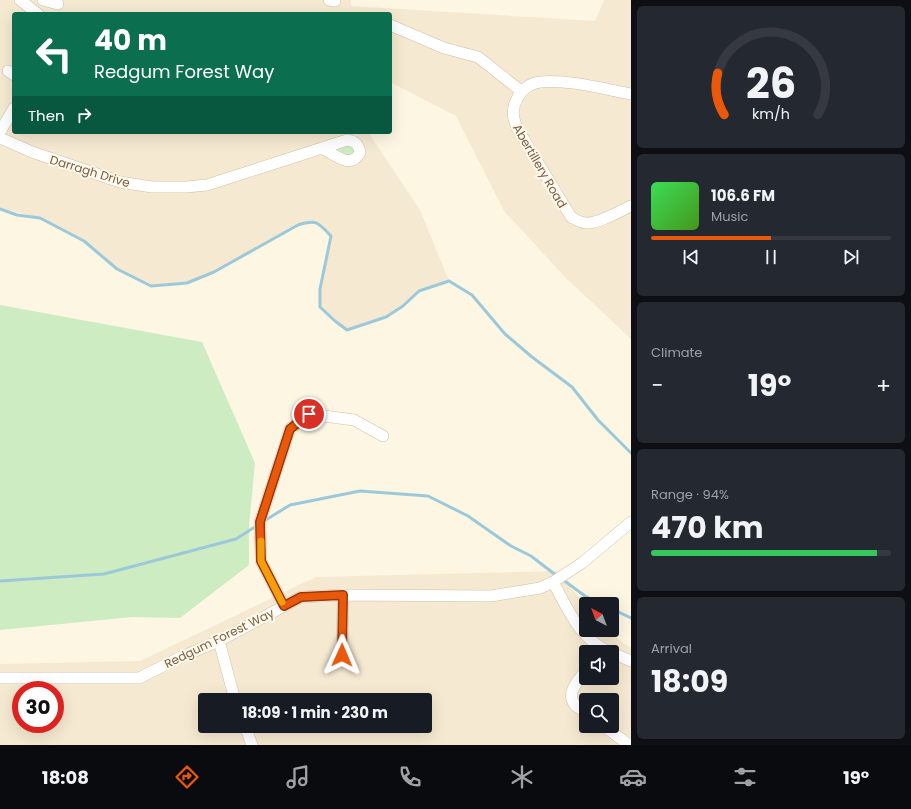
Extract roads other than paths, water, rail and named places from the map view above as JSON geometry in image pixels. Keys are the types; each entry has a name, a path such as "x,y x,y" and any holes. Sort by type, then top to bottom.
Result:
{"street":[{"path":"20,0 34,11 40,0"},
{"path":"43,0 58,4"},
{"path":"392,26 444,48 478,57 521,91 530,85 539,82 570,83 631,94"},
{"name":"Abertillery Road","path":"521,91 513,108 513,118 571,217 586,223 593,222 631,206"},
{"path":"0,132 12,111"},
{"name":"Darragh Drive","path":"0,138 32,152 120,182 152,187 186,187 208,185 322,148"},
{"path":"284,606 261,561 260,522 290,429 309,414 354,420 383,436"},
{"name":"Redgum Forest Way","path":"0,678 139,678 181,657 219,641 301,597 343,595 492,596 540,588 553,582 582,563 631,522"},
{"path":"553,582 578,627 598,645"},
{"path":"342,655 343,595"},
{"path":"219,641 233,693"},
{"path":"619,656 631,661"},
{"path":"579,680 573,688 571,698 579,707"},
{"path":"248,733 252,745"},
{"path":"613,733 629,745"}],"waterway":[{"path":"0,209 17,215 40,218 84,241 117,269 151,286 187,283 214,272 298,225 309,222 316,223 331,236 320,289 320,307 347,330 386,317 403,306 419,291 449,281 472,295 505,334 532,357 572,387 598,420 631,453"},
{"path":"264,521 290,505 360,491 428,496 468,516 511,546 531,556 557,576"},
{"path":"0,581 104,574 236,539 258,525"},
{"path":"562,579 587,597"},
{"path":"619,612 631,618"}]}
